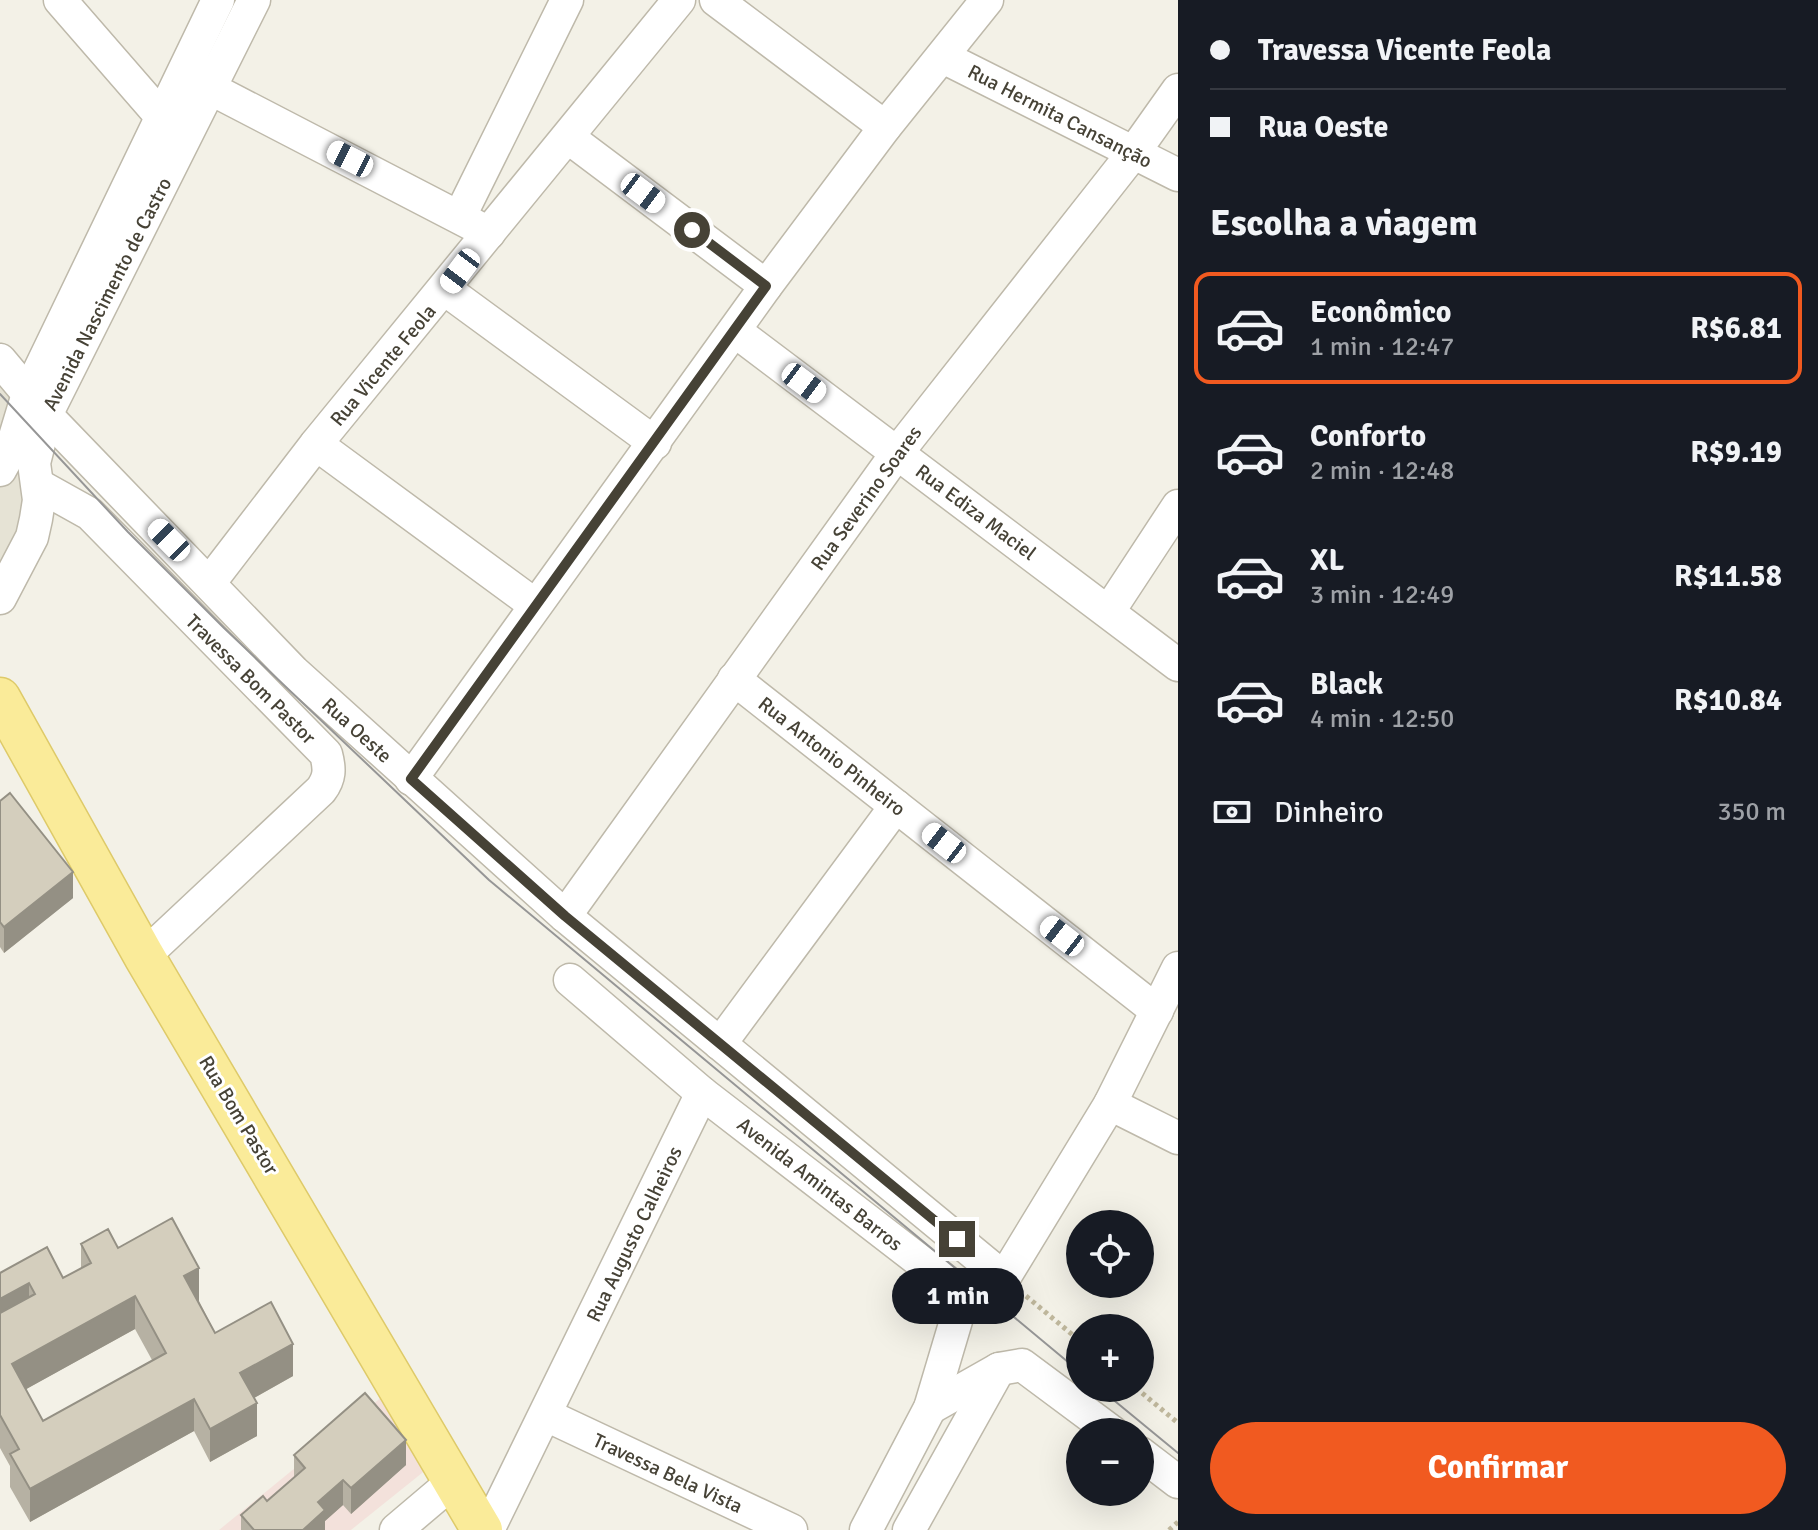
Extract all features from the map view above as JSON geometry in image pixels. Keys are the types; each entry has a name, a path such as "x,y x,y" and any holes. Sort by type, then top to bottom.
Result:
{"main road":[{"name":"Rua Bom Pastor","path":"4,714 485,1530"}],"street":[{"path":"60,0 159,117 185,140"},
{"name":"Avenida Nascimento de Castro","path":"0,598 32,537 39,500 34,463 37,404 159,117 218,0"},
{"name":"Avenida Nascimento de Castro","path":"0,470 185,140 254,0"},
{"path":"460,216 567,0"},
{"name":"Rua Vicente Feola","path":"210,582 316,444 446,290 679,0"},
{"path":"716,0 885,127"},
{"path":"411,779 766,286 885,127 987,0"},
{"name":"Rua Hermita Cansanção","path":"943,57 1178,175"},
{"path":"182,74 489,233"},
{"name":"Rua Severino Soares","path":"565,916 897,453 1134,152 1178,90"},
{"path":"569,138 766,286"},
{"path":"446,290 655,443"},
{"name":"Rua Ediza Maciel","path":"735,331 1178,665"},
{"name":"Rua Oeste","path":"0,360 37,404 294,672 411,779 565,916 1004,1278"},
{"path":"316,444 535,605"},
{"name":"Travessa Bom Pastor","path":"38,485 90,514 326,754 330,768 328,780 321,790 144,956"},
{"path":"1109,611 1178,506"},
{"name":"Rua Antonio Pinheiro","path":"734,679 1157,1011"},
{"path":"720,1044 896,806"},
{"path":"1004,1278 1110,1104 1178,968"},
{"path":"570,980 702,1093"},
{"name":"Avenida Amintas Barros","path":"702,1093 947,1282 956,1297 958,1314 930,1408 866,1530"},
{"name":"Rua Augusto Calheiros","path":"485,1530 546,1415 702,1093"},
{"path":"1110,1104 1178,1138"},
{"path":"930,1408 999,1369 1022,1365 1093,1418"},
{"path":"909,1530 999,1369"},
{"name":"Travessa Bela Vista","path":"546,1415 791,1530"},
{"path":"1154,1464 1178,1482"},
{"path":"396,1530 455,1480"}],"path":[{"path":"1004,1278 1066,1329"},
{"path":"1153,1402 1178,1423"},
{"path":"1169,1530 1178,1522"}],"shaded area":[{"path":"0,382 52,444 0,578"},
{"path":"383,1396 427,1469 351,1530 219,1530"}],"building":[{"path":"10,793 73,872 4,927 0,922 0,801"},
{"path":"172,1218 199,1268 184,1276 215,1333 271,1302 293,1344 240,1373 257,1403 210,1429 194,1399 30,1489 10,1454 19,1449 0,1415 0,1313 35,1294 29,1283 0,1299 0,1273 47,1247 63,1278 91,1263 81,1244 108,1229 118,1248","holes":["135,1296 166,1353 43,1421 12,1364"]},
{"path":"365,1393 406,1440 351,1488 343,1480 318,1502 325,1510 303,1530 254,1530 241,1515 263,1496 267,1501 305,1468 294,1455"}],"tram line":[{"path":"0,394 128,532 224,628 489,880 1066,1360"},
{"path":"1116,1402 1178,1453"}],"route":[{"path":"692,230 766,286 411,779 565,916 957,1239"}]}
